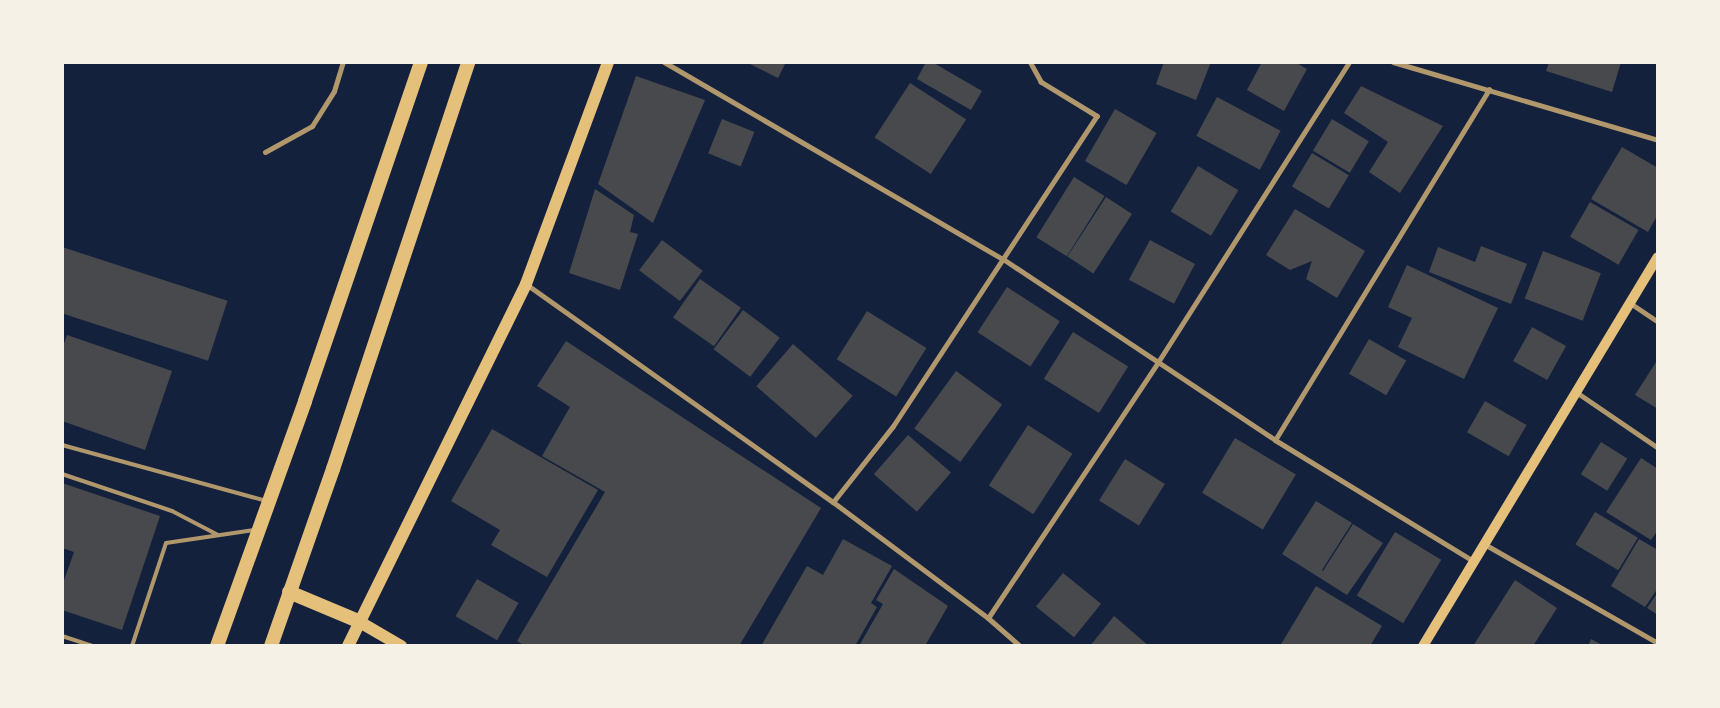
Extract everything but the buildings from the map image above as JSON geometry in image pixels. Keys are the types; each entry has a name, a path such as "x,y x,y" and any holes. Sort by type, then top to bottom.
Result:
{"highway":[{"path":"218,646 421,62"},
{"path":"271,646 333,469 468,62"},
{"path":"289,592 358,621"}],"main road":[{"path":"348,646 358,621 526,284 608,62"},
{"path":"1423,646 1473,561 1486,545 1658,257"},
{"path":"358,621 401,646"}],"street":[{"path":"266,152 312,126 334,91 344,62"},
{"path":"664,62 1003,260 1275,440 1473,561"},
{"path":"833,502 893,426 1097,116 1041,82 1030,62"},
{"path":"988,618 1158,362 1350,62"},
{"path":"1393,62 1658,140"},
{"path":"1275,440 1488,89"},
{"path":"526,284 833,502 988,618 1020,646"},
{"path":"1630,302 1658,322"},
{"path":"1576,392 1658,448"},
{"path":"1486,545 1658,643"}],"lane":[{"path":"62,445 269,501"},
{"path":"62,474 172,511 218,535"},
{"path":"132,646 166,543 259,529"},
{"path":"62,636 92,646"}]}
